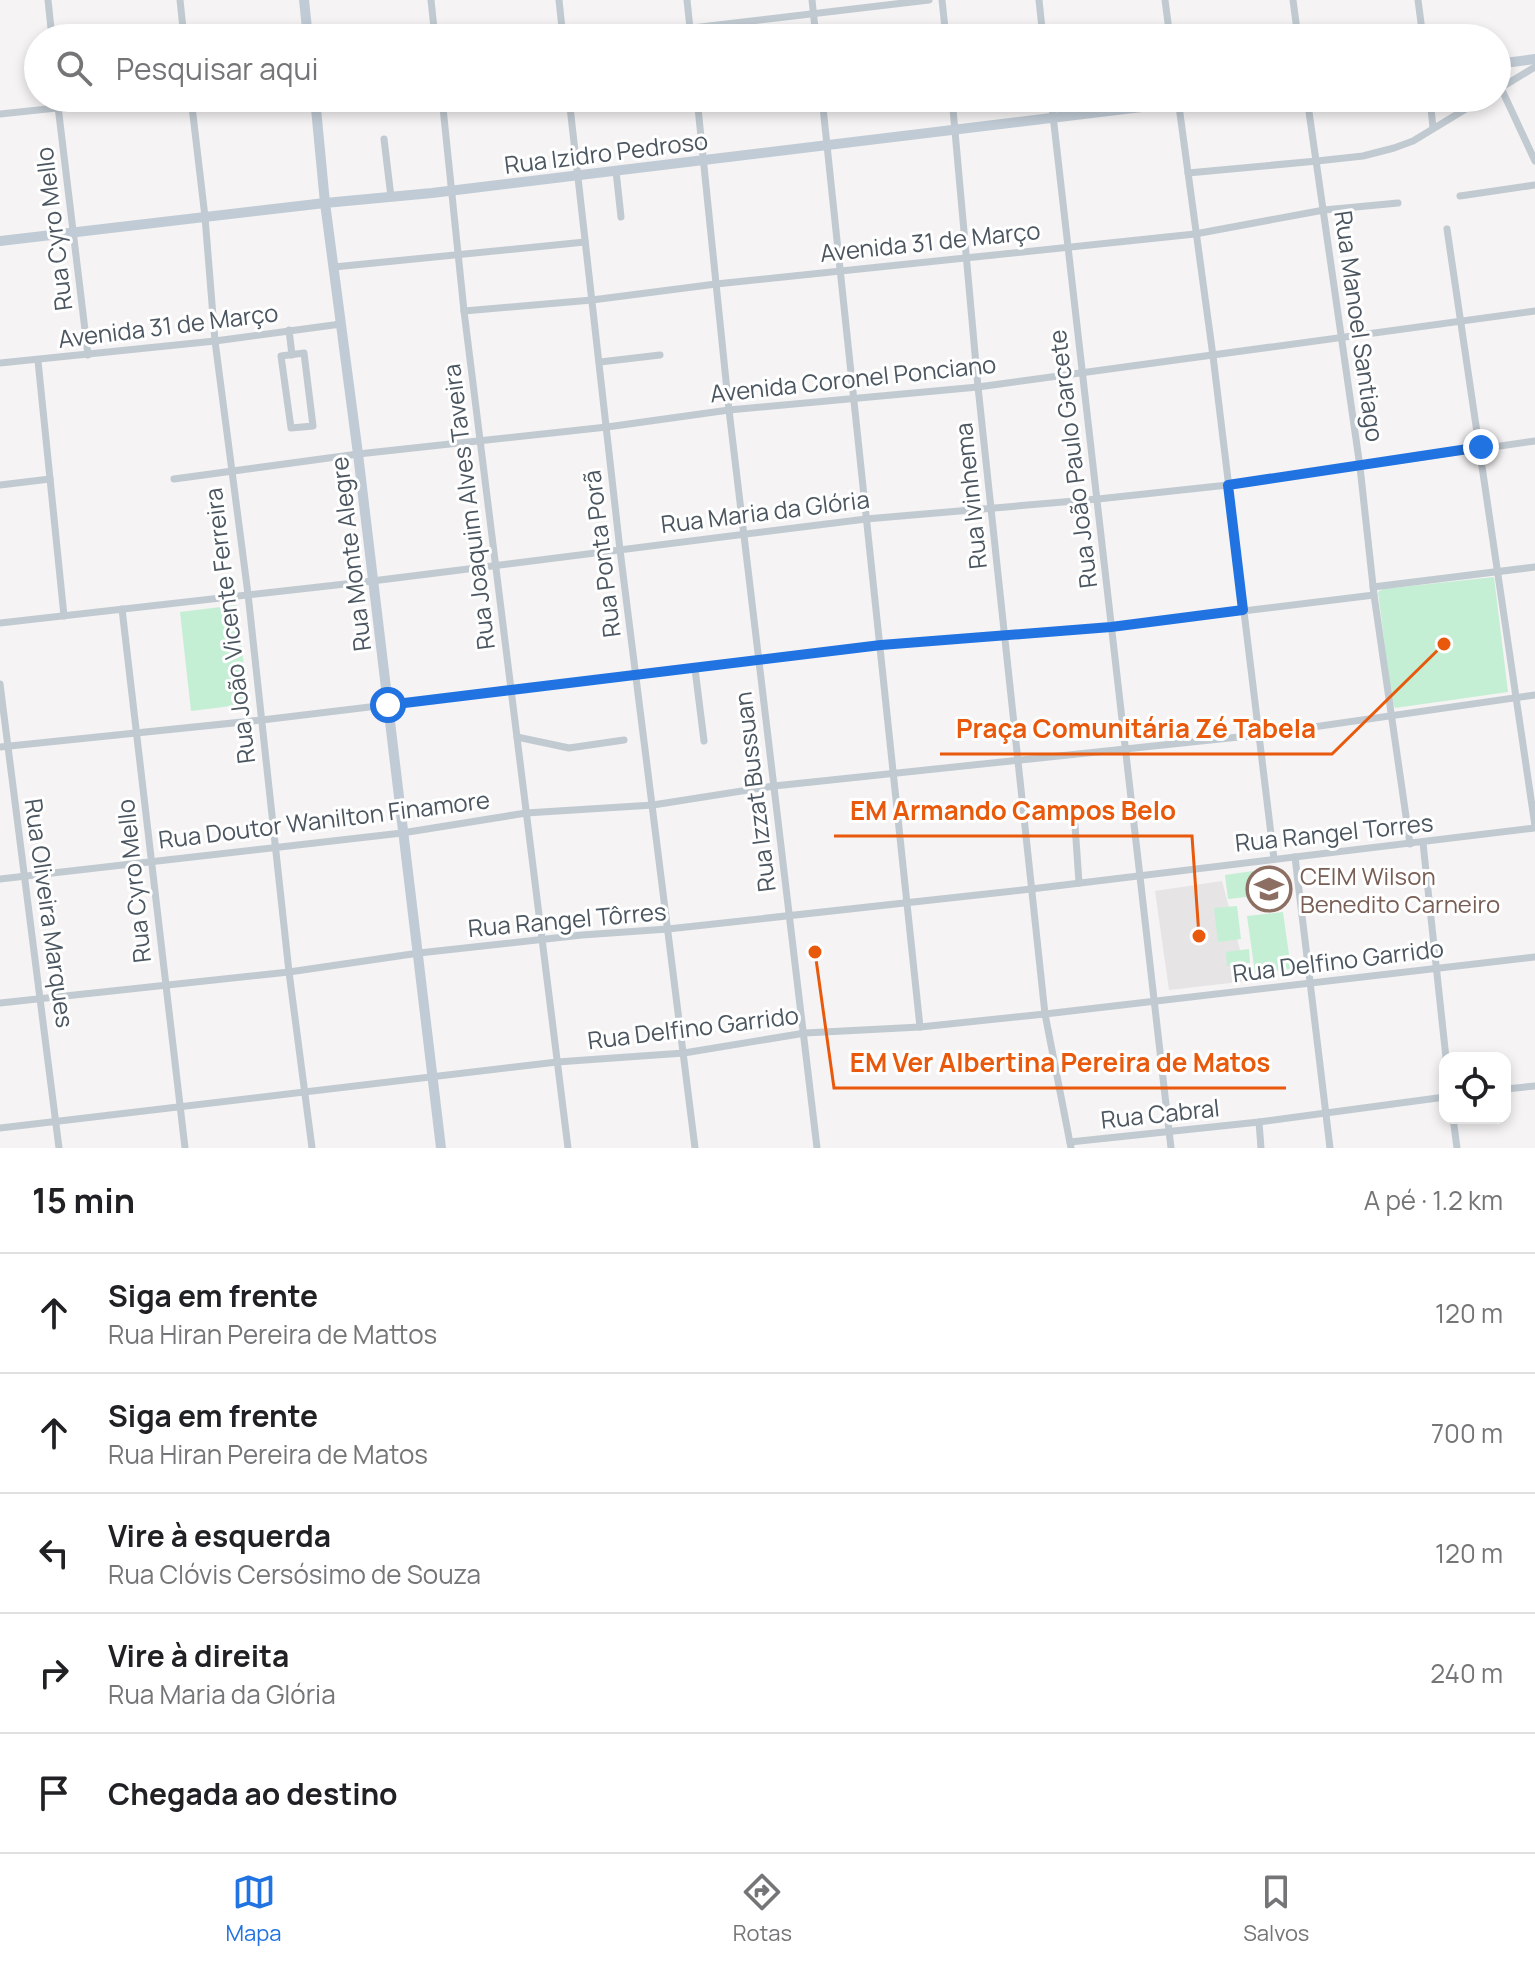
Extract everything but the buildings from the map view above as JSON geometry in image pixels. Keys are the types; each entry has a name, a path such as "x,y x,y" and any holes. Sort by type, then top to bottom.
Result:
{"street":[{"path":"48,0 51,24"},
{"path":"180,0 183,24"},
{"path":"304,0 307,24"},
{"path":"431,0 434,24"},
{"path":"559,0 562,24"},
{"path":"687,0 690,24"},
{"path":"812,0 814,24"},
{"path":"721,24 929,0"},
{"path":"942,0 945,24"},
{"path":"1039,0 1042,24"},
{"path":"1165,0 1168,24"},
{"path":"1293,0 1296,24"},
{"path":"1418,0 1421,24"},
{"path":"1511,62 1535,59"},
{"path":"1511,82 1535,67"},
{"path":"0,114 29,112"},
{"name":"Rua Cyro Mello","path":"58,112 88,355"},
{"name":"Rua João Vicente Ferreira","path":"193,112 215,341 248,594 289,972 312,1148"},
{"name":"Rua Monte Alegre","path":"316,112 441,1148"},
{"name":"Rua Joaquim Alves Taveira","path":"444,112 464,311 568,1148"},
{"name":"Rua Ponta Porã","path":"570,112 620,549 695,1148"},
{"name":"Rua Izzat Bussuan","path":"698,112 729,410 817,1148"},
{"path":"823,112 920,1027"},
{"name":"Rua Ivinhema","path":"954,112 978,387 1045,1014 1071,1145"},
{"name":"Rua João Paulo Garcete","path":"1052,112 1171,1148"},
{"name":"Rua Izidro Pedroso","path":"0,241 453,191 1095,112"},
{"path":"1180,112 1213,356 1274,859"},
{"name":"Rua Manoel Santiago","path":"1309,112 1410,844"},
{"path":"1431,112 1433,128"},
{"path":"1188,173 1363,156 1413,141 1460,112"},
{"path":"1510,112 1535,161"},
{"path":"384,139 391,197"},
{"path":"616,171 621,217"},
{"path":"1460,196 1535,185"},
{"name":"Avenida 31 de Março","path":"464,311 592,300 716,284 1195,234 1324,210 1398,203"},
{"path":"1447,229 1535,827"},
{"path":"334,267 585,242"},
{"name":"Avenida Coronel Ponciano","path":"174,479 729,410 978,387 1535,311"},
{"name":"Avenida 31 de Março","path":"0,363 215,341 341,324"},
{"path":"289,330 292,355"},
{"path":"304,353 313,426 291,428 281,356 292,355 304,353"},
{"path":"600,362 660,355"},
{"path":"38,361 64,616"},
{"name":"Rua Maria da Glória","path":"0,623 372,581 866,519 1228,485 1535,441"},
{"path":"0,485 50,479"},
{"path":"4,747 262,720 881,645 1111,627 1535,567"},
{"name":"Rua Cyro Mello","path":"122,609 185,1148"},
{"path":"695,669 704,741"},
{"name":"Rua Oliveira Marques","path":"0,684 4,747 26,875 59,1148"},
{"name":"Rua Doutor Wanilton Finamore","path":"0,879 402,833 526,813 653,805 892,772 1124,751 1258,735 1535,695"},
{"path":"517,737 569,748 624,740"},
{"path":"1075,825 1079,883"},
{"name":"Rua Rangel Torres","path":"1138,875 1423,843 1535,827"},
{"path":"1423,843 1445,1052"},
{"path":"1295,857 1330,1148"},
{"name":"Rua Rangel Tôrres","path":"0,1003 289,972 419,953 668,929 1138,875"},
{"name":"Rua Delfino Garrido","path":"0,1128 557,1062 684,1053 805,1033 920,1027 1045,1014 1535,957"},
{"path":"1511,1088 1535,1086"},
{"name":"Rua Cabral","path":"1071,1145 1439,1098"},
{"path":"1259,1122 1261,1148"},
{"path":"1454,1124 1457,1148"}],"shaded area":[{"path":"1222,881 1248,981 1169,990 1155,891"}],"green space":[{"path":"1494,577 1508,692 1395,708 1378,592"},
{"path":"237,605 248,704 191,711 180,612"},
{"path":"1253,871 1255,896 1228,899 1225,875"},
{"path":"1237,906 1241,939 1218,942 1214,908"},
{"path":"1283,912 1291,969 1255,973 1247,916"},
{"path":"1249,949 1250,963 1227,966 1226,952"}],"place":[{"name":"Praça Comunitária Zé Tabela","path":"1444,644"},
{"name":"CEIM Wilson Benedito Carneiro","path":"1269,889"},
{"name":"EM Armando Campos Belo","path":"1199,936"},
{"name":"EM Ver Albertina Pereira de Matos","path":"815,952"}],"route":[{"path":"388,705 881,645 1111,627 1243,610 1228,485 1481,447"}]}
